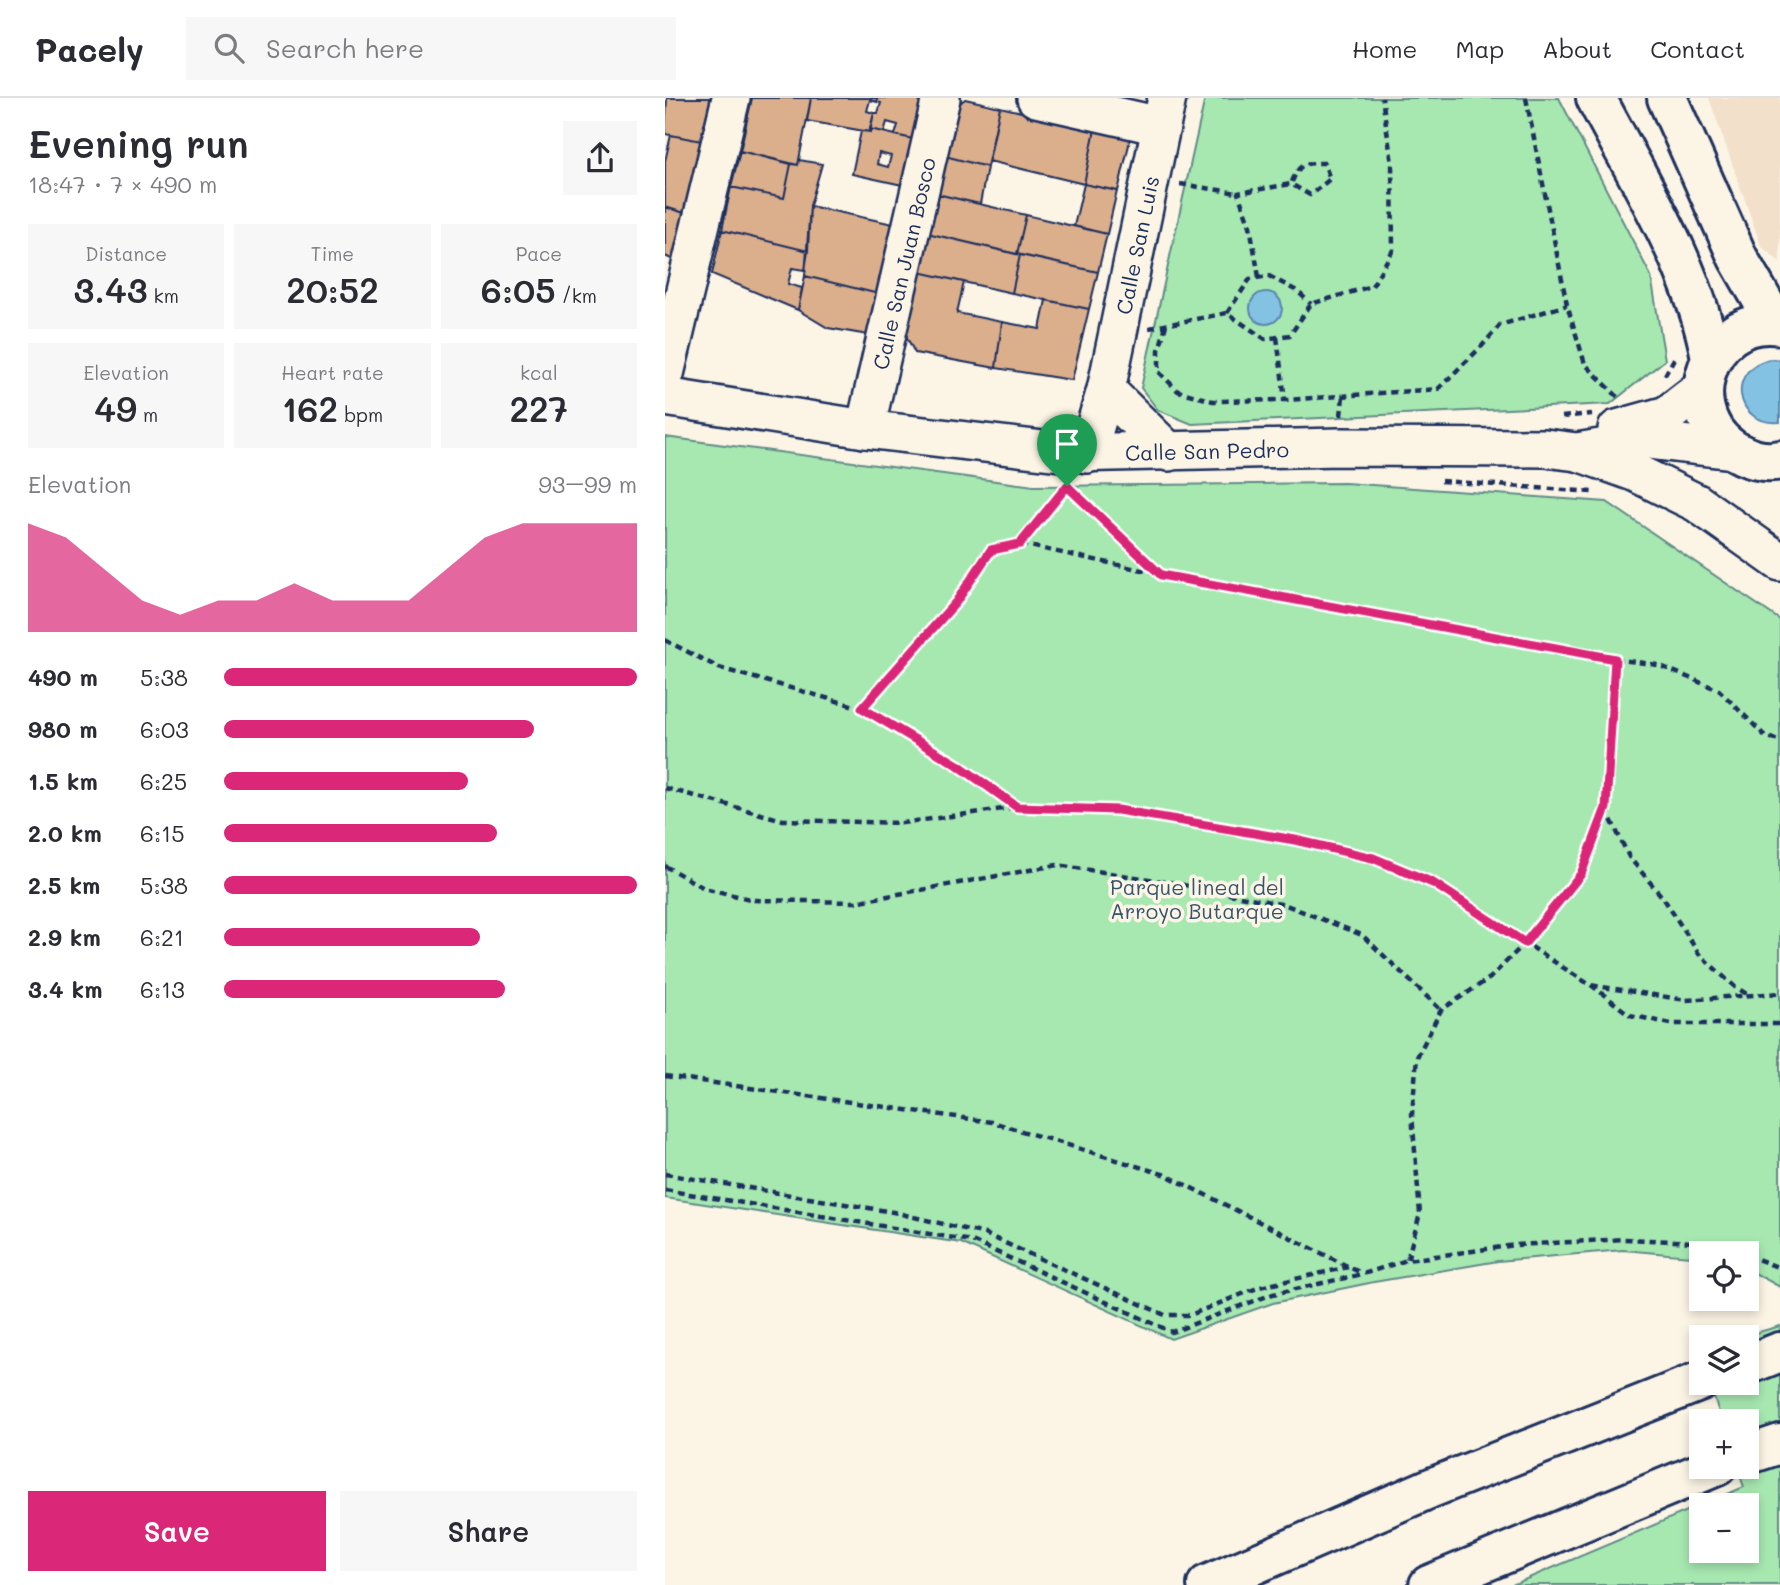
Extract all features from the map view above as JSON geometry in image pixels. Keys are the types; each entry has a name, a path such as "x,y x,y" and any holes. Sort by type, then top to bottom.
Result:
{"main road":[{"path":"1596,98 1689,277 1705,324 1705,412 1715,433 1733,450 1752,459 1778,464"},
{"path":"1667,98 1738,258 1778,324 1757,325 1739,332 1723,343 1707,373"},
{"path":"1759,1360 1780,1352"},
{"path":"1207,1585 1431,1488 1689,1386"},
{"path":"1759,1451 1780,1444"},
{"path":"1429,1585 1689,1478"}],"street":[{"path":"665,374 731,98"},
{"name":"Calle San Juan Bosco","path":"865,429 941,98"},
{"path":"1036,98 1163,112"},
{"name":"Calle San Luis","path":"1087,454 1106,390 1163,112"},
{"name":"Calle San Pedro","path":"1557,439 1667,415 1707,373"},
{"path":"1106,390 1169,452"},
{"name":"Calle San Pedro","path":"665,397 865,429 1087,454 1169,452 1341,431 1648,440 1733,450"},
{"path":"1557,439 1635,472 1697,503 1780,562"}],"path":[{"path":"1227,313 1265,339 1290,335 1311,304 1371,286 1393,250 1392,163 1382,98"},
{"path":"1526,98 1567,305 1585,364 1640,423"},
{"path":"1149,179 1238,193 1291,184 1310,195 1330,179 1324,163 1305,163 1298,167 1291,184"},
{"path":"1238,193 1250,226 1259,277"},
{"path":"1117,335 1227,313 1250,279 1269,275 1297,291 1311,304"},
{"path":"1166,325 1159,350 1159,372 1178,391 1213,401 1285,400 1438,389 1500,326 1567,305"},
{"path":"1277,337 1285,400"},
{"path":"1662,381 1677,355 1676,344"},
{"path":"1341,431 1343,396"},
{"path":"1557,439 1598,414"},
{"path":"1439,481 1601,493"},
{"path":"1020,544 1067,486 1161,575"},
{"path":"862,708 956,602 991,550 1020,544 1161,575 1658,665 1719,690 1766,737 1780,740"},
{"path":"665,639 719,668 862,708 958,765 1017,807"},
{"path":"1407,1260 1420,1214 1412,1114 1417,1056 1441,1010 1490,978 1525,943 1581,874 1606,808 1615,659"},
{"path":"665,788 783,820 902,823 1017,807 1118,810 1295,840 1373,858 1433,883 1590,985 1630,1015 1671,1024 1780,1024"},
{"path":"1606,808 1629,856 1664,899 1699,954 1735,987 1749,995"},
{"path":"665,866 704,888 754,900 855,902 1056,865 1168,882 1286,905 1361,935 1441,1010"},
{"path":"1590,985 1686,1000 1780,993"},
{"path":"665,1076 992,1122 1166,1175 1363,1274"},
{"path":"665,1174 893,1212 985,1234 1165,1315 1190,1315 1260,1286 1348,1267"},
{"path":"665,1190 972,1241 1172,1332 1273,1294 1363,1274 1407,1260 1516,1245 1624,1239 1689,1242"},
{"path":"1759,1260 1780,1268"}],"shaded area":[{"path":"1709,98 1780,98 1780,262 1761,246"}],"green space":[{"path":"1205,98 1559,98 1651,276 1665,360 1610,404 1192,424 1158,410 1141,388"},
{"name":"Parque lineal del Arroyo Butarque","path":"665,437 1034,486 1345,483 1607,502 1780,620 1780,1287 1759,1276 1759,1241 1689,1241 1689,1256 1623,1250 1498,1261 1374,1282 1273,1303 1171,1339 961,1243 665,1198"},
{"path":"1780,1326 1780,1585 1512,1585 1689,1510 1689,1563 1759,1563 1759,1493 1730,1493 1744,1487 1741,1479 1759,1479 1759,1409 1718,1409 1713,1395 1759,1395 1759,1332"}],"water":[{"path":"1266,292 1277,297 1282,308 1277,319 1266,324 1255,319 1250,308 1255,297"},
{"path":"1772,359 1780,360 1780,422 1765,421 1753,415 1745,406 1741,395 1747,372 1757,364"}],"building":[{"path":"667,98 718,98 707,142 665,134"},
{"path":"752,98 811,98 798,165 740,151"},
{"path":"811,98 877,98 877,102 870,100 867,111 874,113 870,132 807,121"},
{"path":"877,98 926,98 917,140 895,135 898,125 887,122 884,132 870,129 874,113 878,113 881,103 877,102"},
{"path":"965,99 1000,107 987,167 945,156 954,108"},
{"path":"1000,107 1095,129 1084,184 989,161"},
{"path":"870,129 917,140 907,186 852,174 861,131 870,132","holes":["879,153 891,156 888,167 877,164"]},
{"path":"1095,129 1131,136 1118,191 1084,184"},
{"path":"671,135 707,142 691,215 665,207 665,161"},
{"path":"740,151 791,164 784,198 731,187"},
{"path":"945,156 987,167 980,204 937,194"},
{"path":"799,160 822,164 810,206 808,251 722,230 731,187 784,198 791,164 798,165"},
{"path":"1084,184 1117,191 1107,234 1074,226"},
{"path":"937,194 1026,215 1017,254 927,233"},
{"path":"810,206 898,225 883,295 805,276"},
{"path":"665,207 691,215 680,263 665,256"},
{"path":"1026,215 1107,234 1098,272 1017,254"},
{"path":"722,230 808,251 805,270 792,268 788,284 802,288 798,310 712,274"},
{"path":"927,233 1020,255 1012,293 919,272"},
{"path":"1020,255 1098,272 1089,309 1012,293"},
{"path":"919,272 964,282 957,313 1002,322 996,368 915,353 905,334"},
{"path":"805,276 883,295 874,336 828,328 798,310"},
{"path":"1046,300 1089,309 1072,380 996,368 1002,322 1040,329"}],"route":[{"path":"1067,486 1161,575 1615,659 1606,808 1581,874 1525,943 1433,883 1373,858 1295,840 1118,810 1017,807 958,765 862,708 956,602 991,550 1020,544 1067,486"}]}
